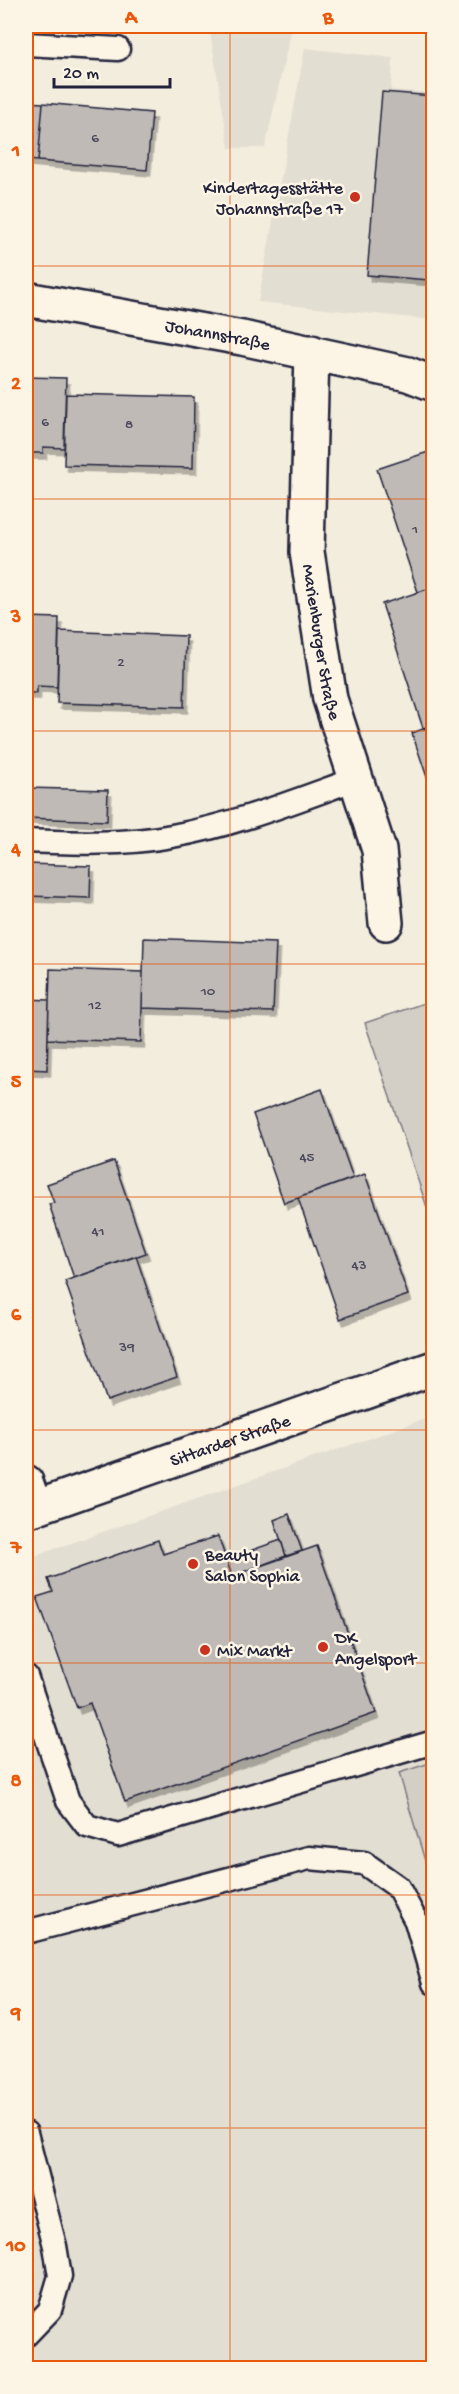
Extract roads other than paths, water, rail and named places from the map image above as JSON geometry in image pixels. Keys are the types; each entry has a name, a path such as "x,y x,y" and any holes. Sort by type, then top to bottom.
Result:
{"street":[{"name":"Johannstraße","path":"26,299 425,375"},
{"name":"Marienburger Straße","path":"312,352 307,552 330,699 380,850 386,923"},
{"name":"Sittarder Straße","path":"29,1500 434,1368"}],"lane":[{"path":"26,44 118,49"},
{"path":"26,841 108,844 173,836 275,808 356,779"},
{"path":"26,1676 68,1801 87,1826 118,1835 434,1742"},
{"path":"26,1932 309,1858 364,1863 398,1887 416,1921 434,1983"},
{"path":"26,2133 55,2246 60,2276 50,2310 26,2335"}],"place":[{"name":"Kindertagesstätte Johannstraße 17","path":"355,197"},
{"name":"Beauty Salon Sophia","path":"193,1564"},
{"name":"DK Angelsport","path":"323,1647"},
{"name":"Mix Markt","path":"205,1650"}]}
